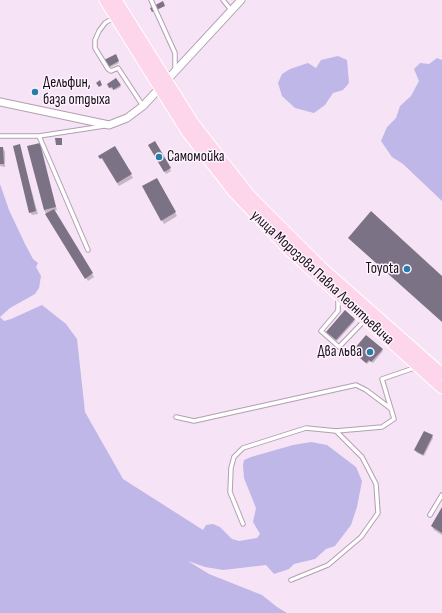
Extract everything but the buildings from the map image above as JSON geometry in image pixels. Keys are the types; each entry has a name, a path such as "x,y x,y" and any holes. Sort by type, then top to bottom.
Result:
{"main road":[{"name":"улица Морозова Павла Леонтьевича","path":"105,0 119,15 163,85 188,133 233,191 275,237 368,323 442,388"},
{"name":"улица Морозова Павла Леонтьевича","path":"116,0 119,15"},
{"name":"улица Морозова Павла Леонтьевича","path":"163,85 206,142 263,211 321,267 442,374"}],"street":[{"path":"0,102 109,125 127,118 143,106 241,0"}],"lane":[{"path":"151,0 174,53 175,71"},
{"path":"223,0 231,10"},
{"path":"119,15 106,23 99,31 95,40 95,48 111,72 118,68 143,106"},
{"path":"0,136 39,136 109,125"},
{"path":"39,136 88,250"},
{"path":"338,295 339,308 321,331 339,347 362,322 368,323"},
{"path":"243,524 230,492 231,468 234,457 243,448 306,428 336,431 382,427 394,419 382,379 418,367"},
{"path":"176,417 194,421 356,385 366,390 391,408"},
{"path":"291,580 328,566 360,537 378,513 376,484 362,457 336,431"},
{"path":"430,515 442,495"}],"shaded area":[{"path":"338,56 347,60 349,83 343,90 333,93 325,105 314,113 295,108 282,96 278,83 282,74 290,69 308,63 316,68 321,60"},
{"path":"437,58 442,60 442,201 403,164 392,157 381,141 387,127 396,118 400,106 411,96 419,81 414,69 420,63 429,64"},
{"path":"0,184 9,210 25,244 33,259 38,263 36,267 41,276 39,288 35,294 10,308 0,317"},
{"path":"42,305 66,324 77,339 85,412 123,479 203,530 206,525 213,524 220,527 232,539 239,541 257,538 260,534 253,522 256,508 244,478 244,460 251,457 293,445 311,442 327,445 356,467 362,481 357,507 351,525 335,546 326,549 315,559 294,564 289,569 274,574 266,565 223,570 205,567 188,561 209,574 262,595 287,613 0,613 0,317 4,321 11,319"}],"place":[{"name":"Дельфин, база отдыха","path":"35,92"},
{"name":"Самомойка","path":"159,157"},
{"name":"Toyota","path":"407,269"},
{"name":"Два льва","path":"370,352"}]}
